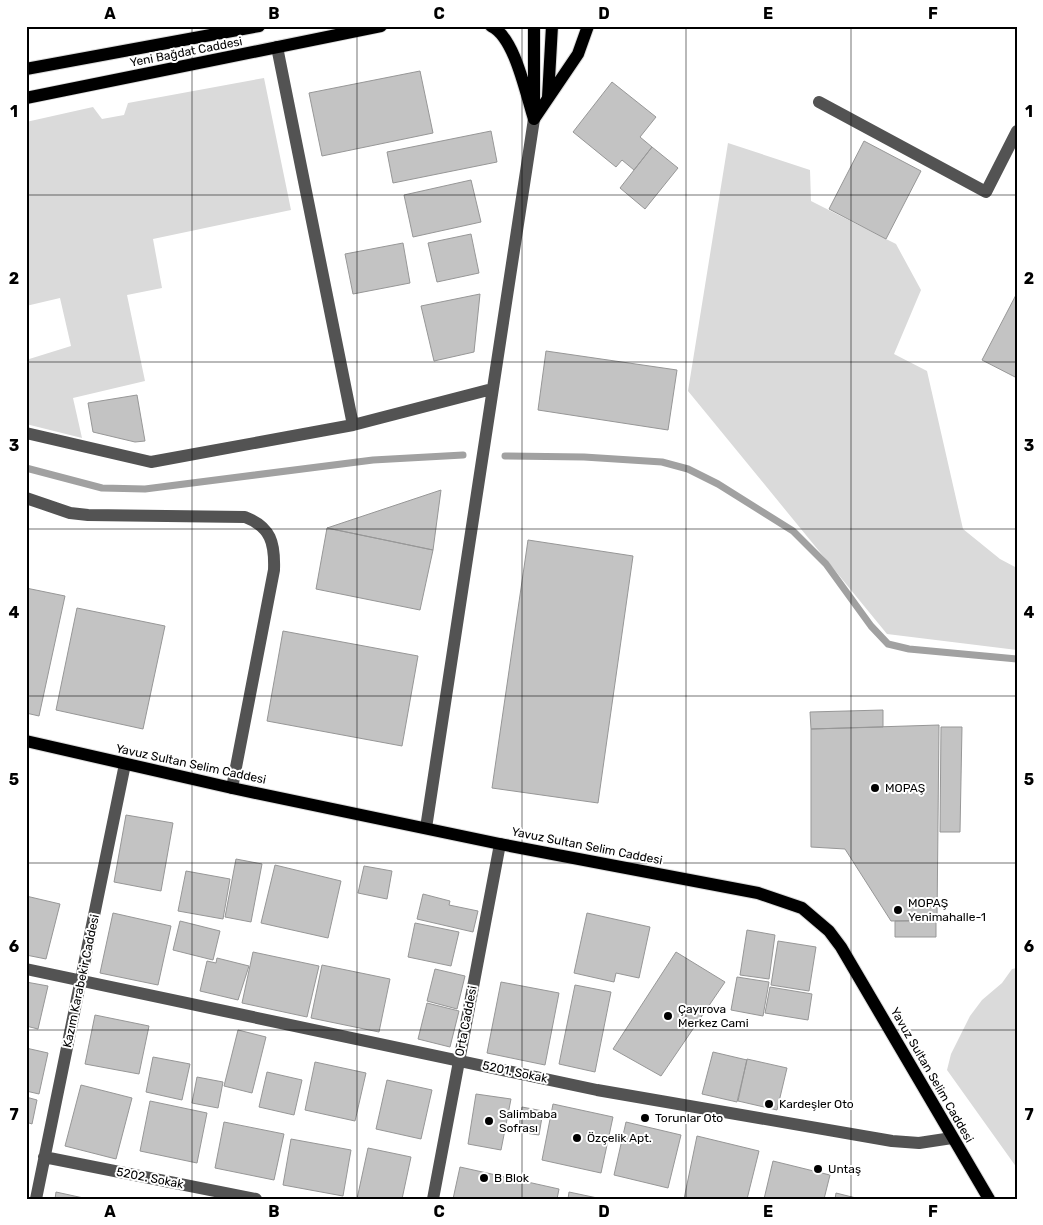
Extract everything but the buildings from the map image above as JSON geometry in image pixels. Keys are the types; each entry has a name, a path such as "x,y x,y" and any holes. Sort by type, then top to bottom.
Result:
{"main road":[{"name":"Yeni Bağdat Caddesi","path":"26,69 259,26"},
{"name":"Yeni Bağdat Caddesi","path":"26,98 381,26"},
{"path":"491,26 495,28 511,48 534,119"},
{"path":"534,26 534,119"},
{"path":"548,97 552,26"},
{"path":"534,119 578,54 588,26"},
{"name":"Yavuz Sultan Selim Caddesi","path":"26,741 232,788 500,844 758,893 802,908 829,932 841,947 989,1199"}],"street":[{"path":"277,47 353,425"},
{"path":"819,102 986,192 1017,131"},
{"path":"426,828 534,119"},
{"path":"26,433 152,462 353,425 492,389"},
{"path":"26,498 70,513 88,516 245,517 259,523 268,532 274,557 274,570 232,788"},
{"name":"Kazım Karabekir Caddesi","path":"36,1199 125,764"},
{"name":"Orta Caddesi","path":"433,1199 500,844"},
{"name":"5201. Sokak","path":"26,969 636,1097 858,1137 919,1143 952,1138"},
{"name":"5202. Sokak","path":"44,1157 256,1199"}],"shaded area":[{"path":"264,78 291,210 153,239 162,288 127,295 145,381 73,398 82,438 26,424 26,360 71,346 60,298 26,306 26,122 93,107 102,119 124,115 128,103"},
{"path":"728,143 810,170 811,201 896,244 921,290 894,354 927,371 963,529 1000,559 1017,568 1017,650 887,634 688,391"},
{"path":"1017,968 1017,1168 947,1070 951,1054 970,1016 982,1000 1002,983 1012,969"}],"waterway":[{"path":"26,468 102,488 145,489 373,460 463,455"},
{"path":"505,456 584,457 662,462 688,469 718,484 793,531 826,564 871,626 888,644 909,649 1017,659"}],"place":[{"name":"MOPAŞ","path":"875,788"},
{"name":"MOPAŞ Yenimahalle-1","path":"898,910"},
{"name":"Çayırova Merkez Cami","path":"668,1016"},
{"name":"Kardeşler Oto","path":"769,1104"},
{"name":"Torunlar Oto","path":"645,1118"},
{"name":"Salimbaba Sofrası","path":"489,1121"},
{"name":"Özçelik Apt.","path":"577,1138"},
{"name":"Untaş","path":"818,1169"},
{"name":"B Blok","path":"484,1178"}]}
